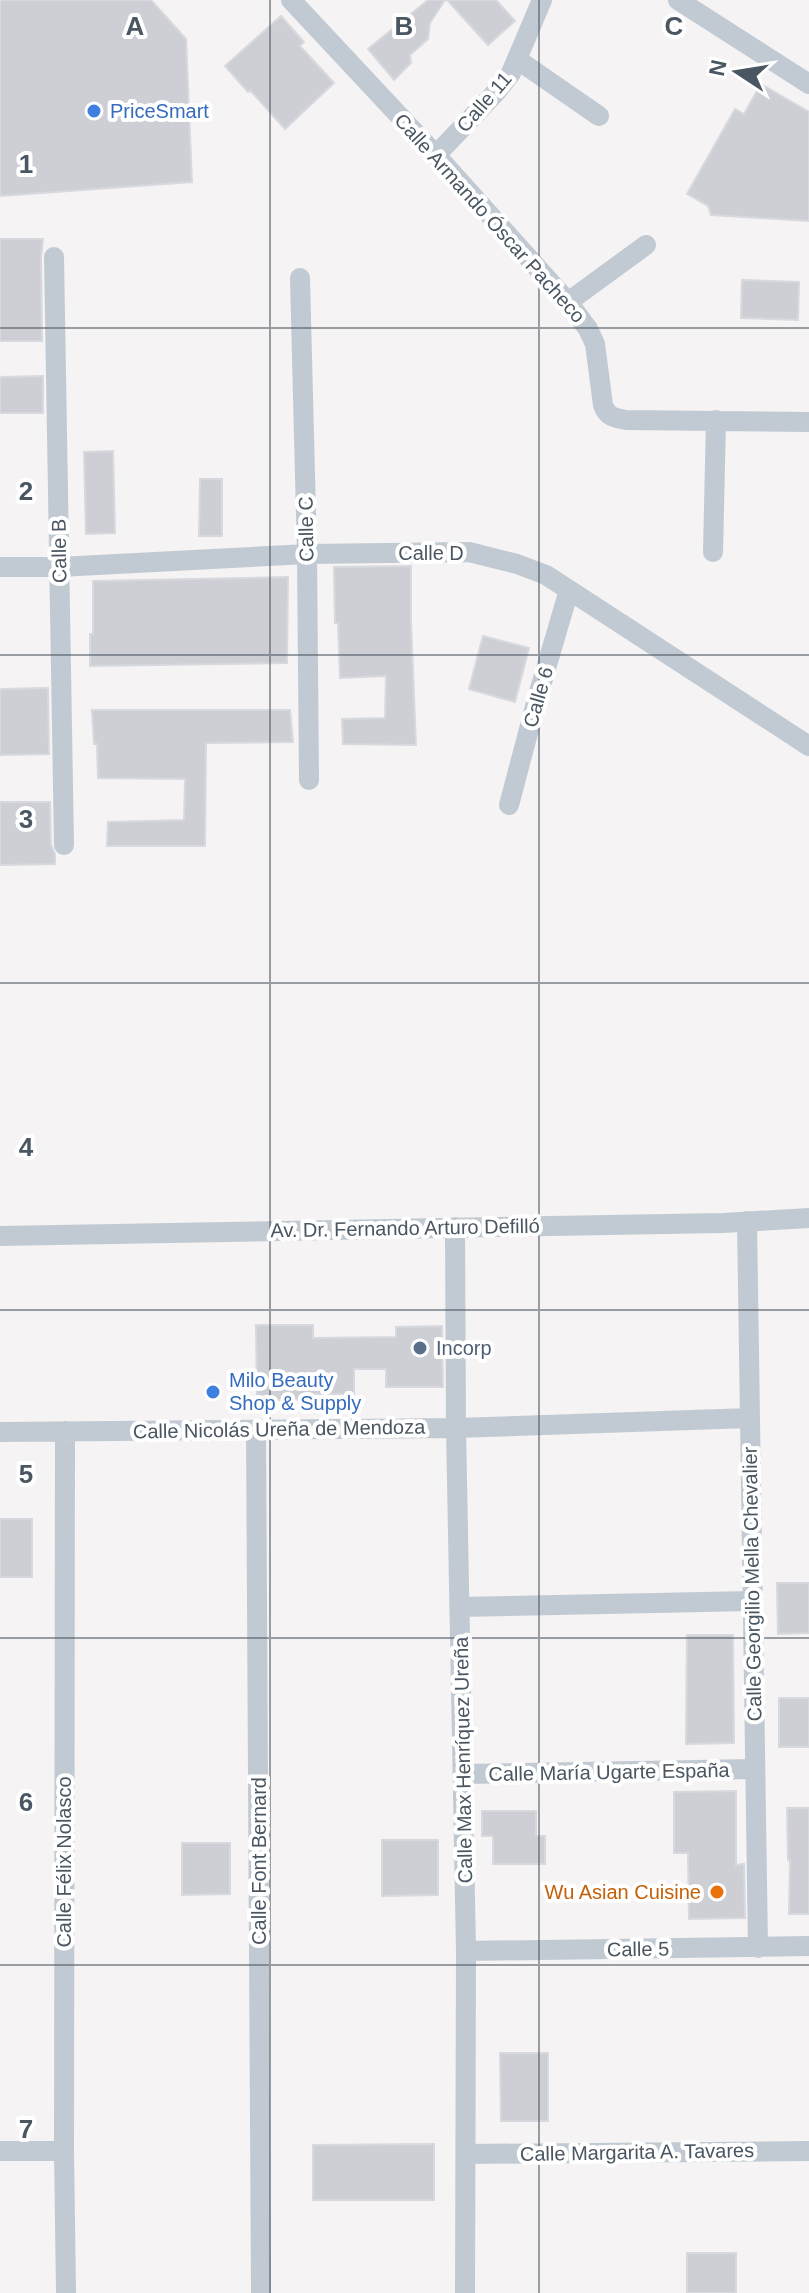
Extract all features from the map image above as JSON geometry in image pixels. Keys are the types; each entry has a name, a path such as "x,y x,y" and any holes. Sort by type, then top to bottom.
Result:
{"street":[{"name":"Calle Armando Óscar Pacheco","path":"291,0 568,302 595,344 603,405 608,414 626,420 809,422"},
{"name":"Calle 11","path":"436,155 497,91 518,60 542,0"},
{"path":"678,0 809,84"},
{"path":"518,60 599,116"},
{"path":"568,302 646,245"},
{"name":"Calle B","path":"54,257 64,845"},
{"name":"Calle C","path":"300,278 309,780"},
{"path":"713,552 716,420"},
{"name":"Calle D","path":"0,567 59,567 307,554 469,552 546,575 809,746"},
{"name":"Calle 6","path":"509,805 569,590"},
{"name":"Av. Dr. Fernando Arturo Defilló","path":"0,1236 723,1223 809,1218"},
{"name":"Calle Georgilio Mella Chevalier","path":"747,1221 758,1948"},
{"name":"Calle Max Henríquez Ureña","path":"455,1227 466,1951 465,2293"},
{"name":"Calle Nicolás Ureña de Mendoza","path":"0,1432 456,1428 750,1418"},
{"name":"Calle Font Bernard","path":"256,1430 261,2293"},
{"name":"Calle Félix Nolasco","path":"65,1431 66,2293"},
{"path":"460,1607 752,1601"},
{"name":"Calle María Ugarte España","path":"464,1774 754,1769"},
{"name":"Calle 5","path":"466,1951 809,1946"},
{"path":"0,2151 64,2151"},
{"name":"Calle Margarita A. Tavares","path":"466,2154 809,2151"}],"building":[{"name":"PriceSmart","path":"0,0 151,0 186,39 192,182 0,196"},
{"path":"428,0 445,0 430,23 428,39 410,55 411,63 394,80 368,49"},
{"path":"447,0 496,0 515,21 488,45"},
{"path":"281,16 304,42 300,46 334,83 285,129 225,66"},
{"path":"761,84 809,112 809,221 711,215 708,206 687,194 735,109 744,114"},
{"path":"0,239 43,239 42,341 0,341"},
{"path":"742,280 799,282 798,320 741,318"},
{"path":"43,376 43,413 0,413 0,377"},
{"path":"113,451 115,533 86,534 84,452"},
{"path":"200,479 222,479 222,536 199,536"},
{"path":"411,566 416,745 343,744 342,719 385,718 386,676 340,678 334,567"},
{"path":"288,577 287,663 90,666 93,581"},
{"path":"483,636 529,648 515,702 469,689"},
{"path":"48,688 49,754 0,755 0,689"},
{"path":"92,710 290,710 293,742 206,743 205,846 107,846 108,822 184,820 185,779 98,778"},
{"path":"0,802 50,802 51,845 55,864 0,865"},
{"path":"256,1325 313,1325 313,1338 396,1337 396,1327 442,1326 443,1387 386,1387 386,1369 354,1369 354,1394 314,1394 314,1400 257,1400"},
{"path":"0,1519 32,1519 32,1577 0,1577"},
{"path":"777,1583 809,1583 809,1633 778,1634"},
{"path":"687,1635 733,1635 734,1743 686,1744"},
{"path":"779,1698 809,1698 809,1747 779,1747"},
{"path":"736,1791 736,1865 744,1864 745,1918 689,1919 688,1853 674,1853 674,1792"},
{"path":"787,1808 809,1808 809,1914 789,1914"},
{"path":"482,1811 536,1811 536,1836 545,1836 545,1864 493,1864 493,1836 482,1836"},
{"path":"382,1840 438,1840 438,1895 382,1896"},
{"path":"182,1843 230,1843 230,1894 182,1895"},
{"path":"500,2053 548,2053 548,2121 501,2121"},
{"path":"434,2144 434,2200 313,2200 313,2145"},
{"path":"687,2253 736,2253 736,2293 687,2293"}],"place":[{"name":"PriceSmart","path":"94,111"},
{"name":"Incorp","path":"420,1348"},
{"name":"Milo Beauty Shop & Supply","path":"213,1392"},
{"name":"Wu Asian Cuisine","path":"717,1892"}]}
